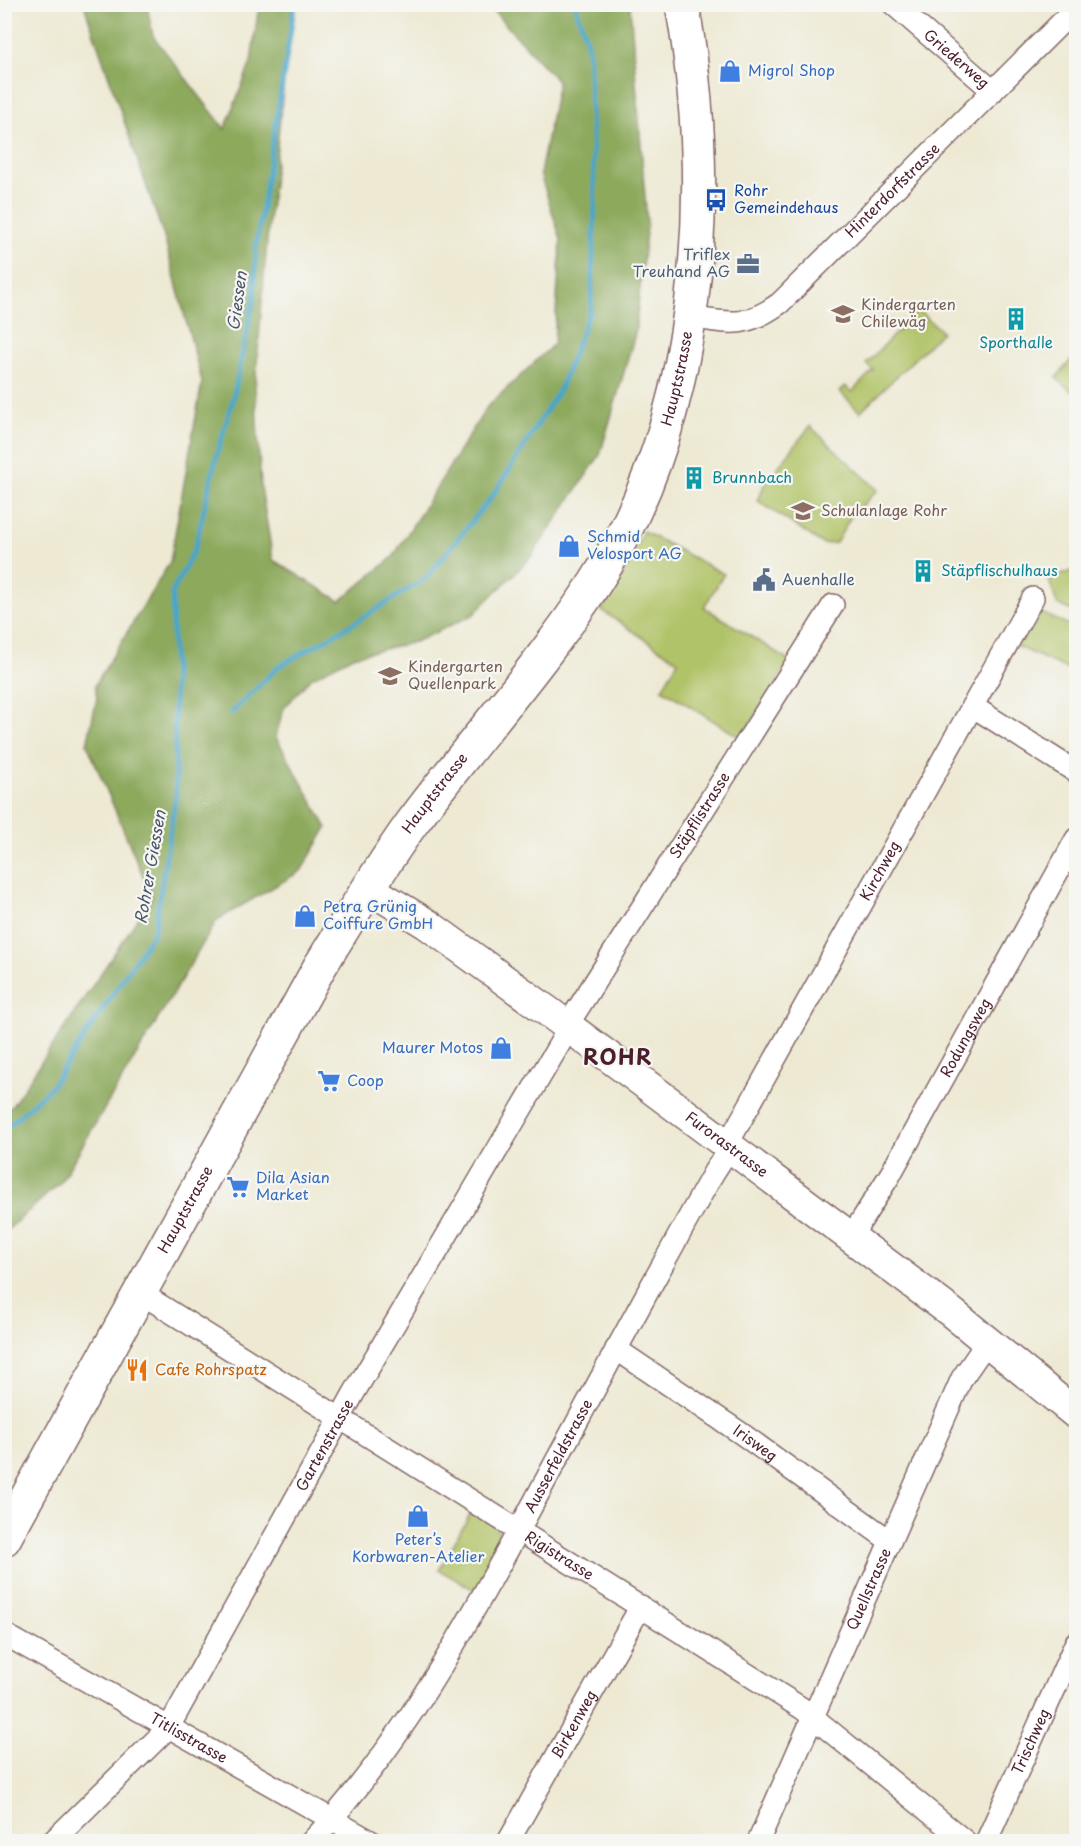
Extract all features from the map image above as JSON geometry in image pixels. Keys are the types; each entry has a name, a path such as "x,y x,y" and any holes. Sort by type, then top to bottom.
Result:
{"main road":[{"name":"Hauptstrasse","path":"4,1539 319,968 368,888 412,823 596,582 637,508 658,452 676,388 688,317 698,220 697,108 682,4"},
{"name":"Furorastrasse","path":"368,888 427,924 851,1236 1077,1414"}],"street":[{"name":"Griederweg","path":"893,4 993,91"},
{"name":"Hinterdorfstrasse","path":"688,317 721,322 750,322 780,303 1077,8"},
{"name":"Kirchweg","path":"729,1146 1033,598"},
{"name":"Stäpflistrasse","path":"568,1027 833,605"},
{"path":"972,706 1077,772"},
{"name":"Rodungsweg","path":"851,1236 890,1175 1077,839"},
{"name":"Gartenstrasse","path":"52,1842 169,1727 340,1417 568,1027"},
{"name":"Ausserfeldstrasse","path":"311,1842 332,1819 424,1696 519,1529 729,1146"},
{"name":"Rigistrasse","path":"139,1292 519,1529 812,1717 954,1838"},
{"name":"Quellstrasse","path":"758,1842 962,1378 987,1342"},
{"name":"Irisweg","path":"616,1349 742,1434 890,1541"},
{"name":"Birkenweg","path":"508,1842 640,1606"},
{"name":"Titlisstrasse","path":"4,1634 372,1842"},
{"name":"Trischweg","path":"986,1842 1077,1642"}],"green space":[{"path":"84,5 147,5 153,36 225,129 251,62 259,5 292,5 267,241 255,388 261,487 273,560 340,601 393,557 487,407 554,344 561,240 540,174 558,82 495,13 493,5 630,5 647,223 635,334 600,455 531,557 473,615 415,642 353,656 311,678 283,709 276,737 327,828 301,871 217,920 60,1183 5,1232 5,1111 12,1106 152,897 87,744 97,698 95,685 170,562 202,382 164,237"},
{"path":"918,310 942,332 860,412 840,392 845,386 852,392 873,370 866,364"},
{"path":"1076,354 1076,395 1056,378"},
{"path":"810,426 878,490 850,518 836,543 823,544 758,501 764,485"},
{"path":"643,531 724,574 704,607 790,661 741,738 662,689 678,661 601,610 625,572"},
{"path":"1076,569 1076,613 1057,604 1049,580"},
{"path":"1039,612 1076,628 1076,673 1016,646"},
{"path":"472,1511 495,1527 500,1542 495,1559 476,1591 439,1570"}],"waterway":[{"name":"Giessen","path":"4,1130 51,1087 154,932 176,795 172,593 195,548 216,458 233,399 254,298 256,246 295,4"},
{"name":"Brunnbach","path":"231,713 278,667 426,578 494,494 560,389 591,308 595,203 588,45 575,4"}],"place":[{"name":"Migrol Shop","path":"730,71"},
{"name":"Rohr Gemeindehaus","path":"716,200"},
{"name":"Triflex Treuhand AG","path":"748,264"},
{"name":"Kindergarten Chilewäg","path":"843,314"},
{"name":"Sporthalle","path":"1016,319"},
{"name":"Brunnbach","path":"694,478"},
{"name":"Schulanlage Rohr","path":"803,511"},
{"name":"Schmid Velosport AG","path":"569,546"},
{"name":"Stäpflischulhaus","path":"923,571"},
{"name":"Auenhalle","path":"764,580"},
{"name":"Kindergarten Quellenpark","path":"390,676"},
{"name":"Petra Grünig Coiffure GmbH","path":"305,916"},
{"name":"Maurer Motos","path":"501,1048"},
{"name":"Coop","path":"329,1081"},
{"name":"Dila Asian Market","path":"238,1187"},
{"name":"Cafe Rohrspatz","path":"137,1370"},
{"name":"Peter’s Korbwaren-Atelier","path":"418,1516"}],"district":[{"name":"ROHR","path":"618,1058"}],"water label":[{"name":"Rohrer Giessen","path":"150,867"}]}
